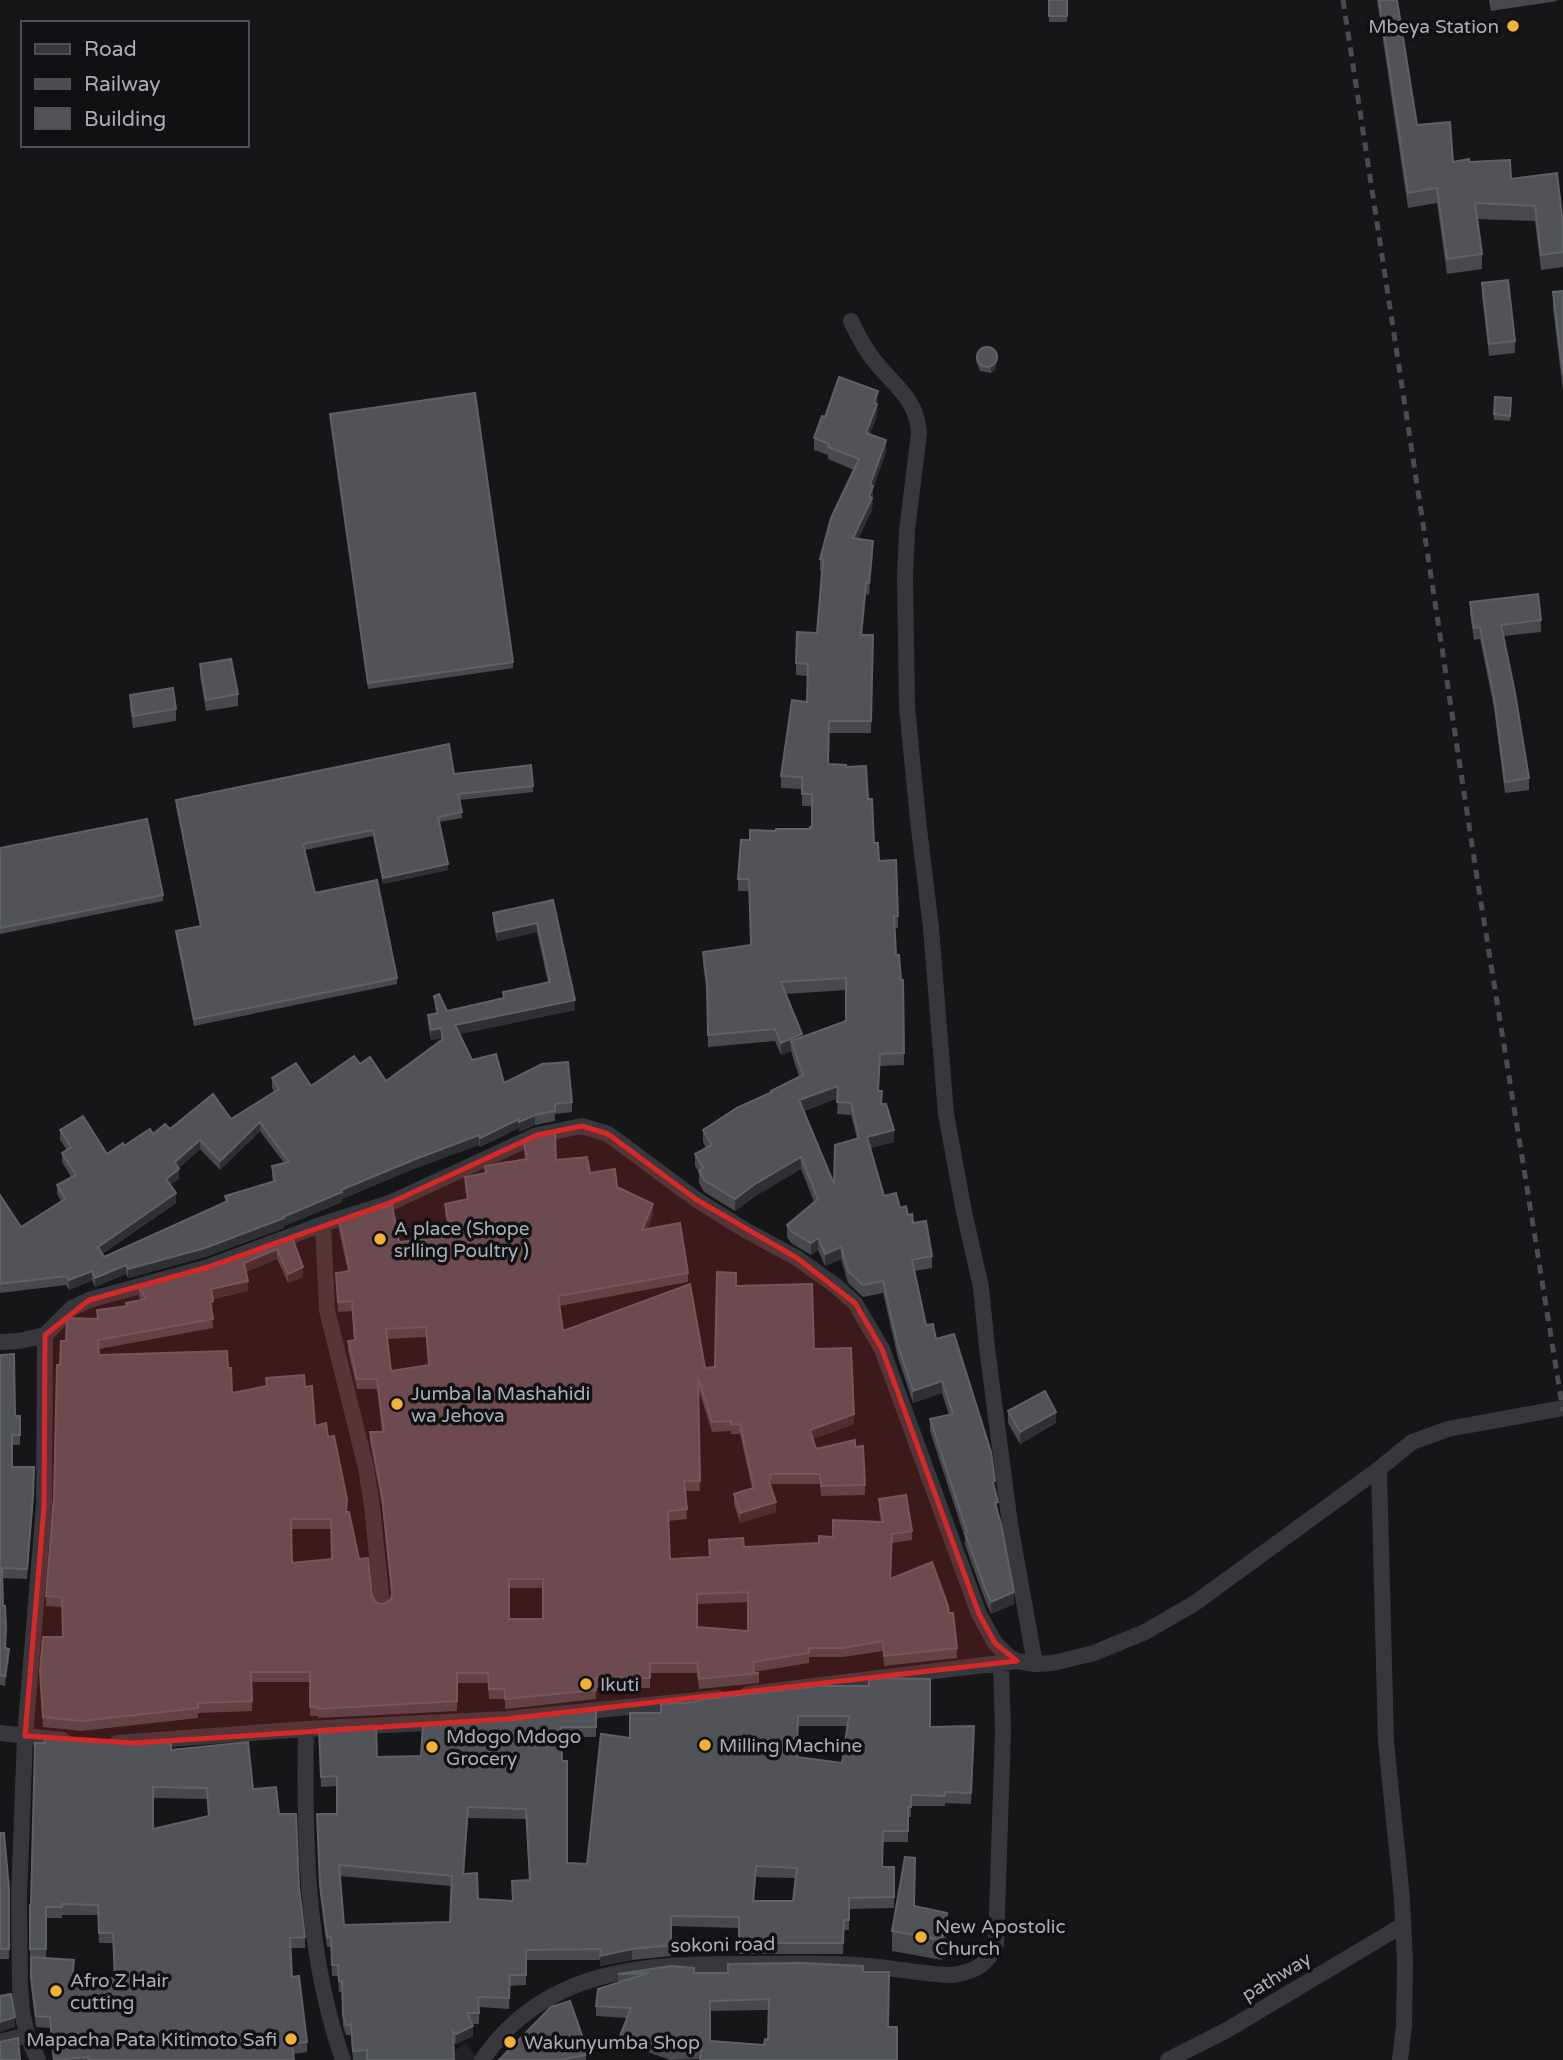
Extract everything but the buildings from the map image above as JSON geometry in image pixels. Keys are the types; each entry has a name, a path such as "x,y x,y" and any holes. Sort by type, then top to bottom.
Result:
{"street":[{"path":"851,321 876,364 908,399 918,418 919,433 907,530 905,576 907,707 931,928 946,1114 981,1287 1010,1524 1035,1664"},
{"path":"0,1342 45,1335 72,1308 89,1300 208,1267 323,1224 392,1202 537,1135 583,1126 608,1134 697,1200 797,1258 855,1303 882,1349 979,1614 995,1643 1008,1656 1009,1662"},
{"path":"323,1224 327,1310 366,1468 382,1604"},
{"path":"38,2060 27,2035 22,2011 19,1962 25,1736 44,1506 45,1335"},
{"path":"103,1743 508,1719 662,1704 1009,1662 1053,1663 1094,1653 1145,1632 1195,1603 1412,1442 1435,1433 1563,1408"},
{"path":"1379,1469 1386,1742 1404,1925 1404,2026 1400,2060"},
{"name":"sokoni road","path":"482,2060 505,2031 550,1996 586,1980 633,1969 694,1964 807,1964 856,1965 952,1975 980,1966 991,1957 996,1944 1003,1731 1009,1662"},
{"path":"306,1729 309,1896 330,2020 343,2060"},
{"path":"0,1733 83,1742"},
{"name":"pathway","path":"1168,2060 1227,2030 1404,1925"},
{"path":"0,2042 27,2035"}],"highlighted area":[{"path":"582,1126 608,1134 697,1200 797,1258 855,1303 882,1349 979,1614 995,1643 1017,1661 507,1719 134,1743 25,1736 44,1506 45,1335 89,1300 208,1267 392,1202 537,1135"}],"shaded area":[{"path":"465,2043 479,2060 443,2060"}],"railway":[{"path":"1343,0 1478,884 1563,1411"}],"place":[{"name":"Mbeya Station","path":"1513,26"},
{"name":"A place (Shope srlling Poultry )","path":"380,1239"},
{"name":"Jumba la Mashahidi wa Jehova","path":"397,1404"},
{"name":"Ikuti","path":"586,1684"},
{"name":"Milling Machine","path":"705,1745"},
{"name":"Mdogo Mdogo Grocery","path":"432,1747"},
{"name":"New Apostolic Church","path":"921,1937"},
{"name":"Afro Z Hair cutting","path":"56,1991"},
{"name":"Mapacha Pata Kitimoto Safi","path":"291,2039"},
{"name":"Wakunyumba Shop","path":"510,2042"}]}
